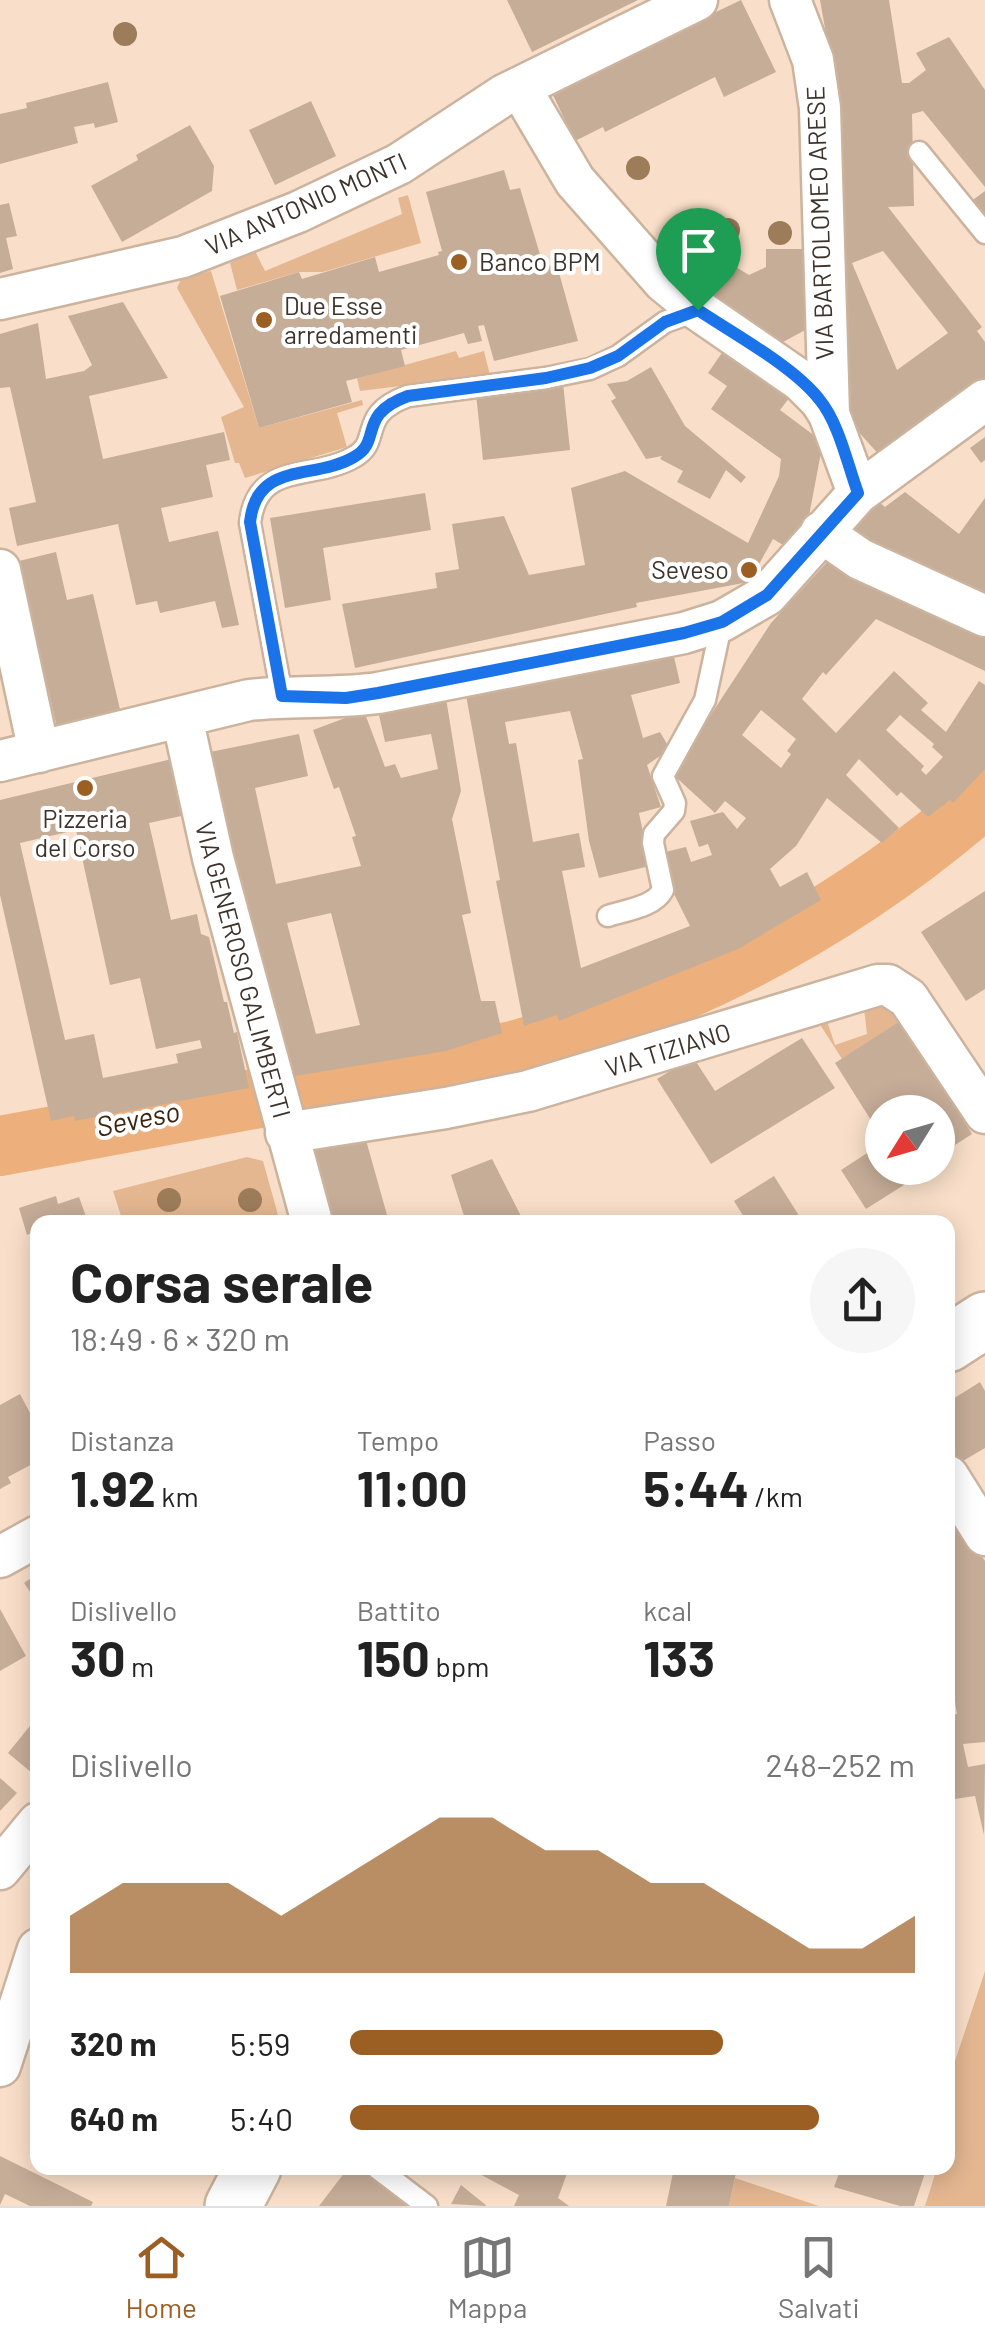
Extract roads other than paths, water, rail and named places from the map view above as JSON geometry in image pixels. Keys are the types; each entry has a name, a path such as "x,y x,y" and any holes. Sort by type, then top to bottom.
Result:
{"main road":[{"path":"955,1339 985,1320"},
{"path":"233,2206 249,2175"}],"street":[{"name":"VIA ANTONIO MONTI","path":"0,298 210,249 400,164 484,106 697,0"},
{"name":"VIA BARTOLOMEO ARESE","path":"800,11 820,108 828,414"},
{"path":"520,88 586,194 664,282 801,381 820,400 858,493"},
{"path":"0,761 248,700 282,696 346,698 378,693 684,633 722,622 767,595 858,493 985,400"},
{"path":"821,532 860,559 985,616"},
{"path":"0,570 39,752"},
{"name":"VIA GENEROSO GALIMBERTI","path":"182,717 213,858 310,1215"},
{"name":"VIA TIZIANO","path":"283,1124 446,1108 528,1091 888,985 908,998 985,1113"},
{"path":"955,1487 985,1534"},
{"path":"0,1557 30,1540"},
{"path":"0,1868 30,1832"},
{"path":"0,2066 30,1974"}],"lane":[{"path":"919,152 985,232"},
{"path":"282,696 250,522 252,501 266,485 355,457 369,442 373,420 392,402 408,396 546,378 590,368 618,356 665,322 698,310"},
{"path":"608,916 649,902 664,890 654,834 669,820 675,803 663,776 706,700 722,622"},
{"path":"386,2175 427,2206"}],"waterway":[{"name":"Seveso","path":"0,1146 513,1051 578,1031 641,1008 763,951 878,880 985,797"}],"place":[{"name":"Banco BPM","path":"459,262"},
{"name":"Due Esse arredamenti","path":"264,320"},
{"name":"Seveso","path":"749,570"},
{"name":"Pizzeria del Corso","path":"85,788"}]}
